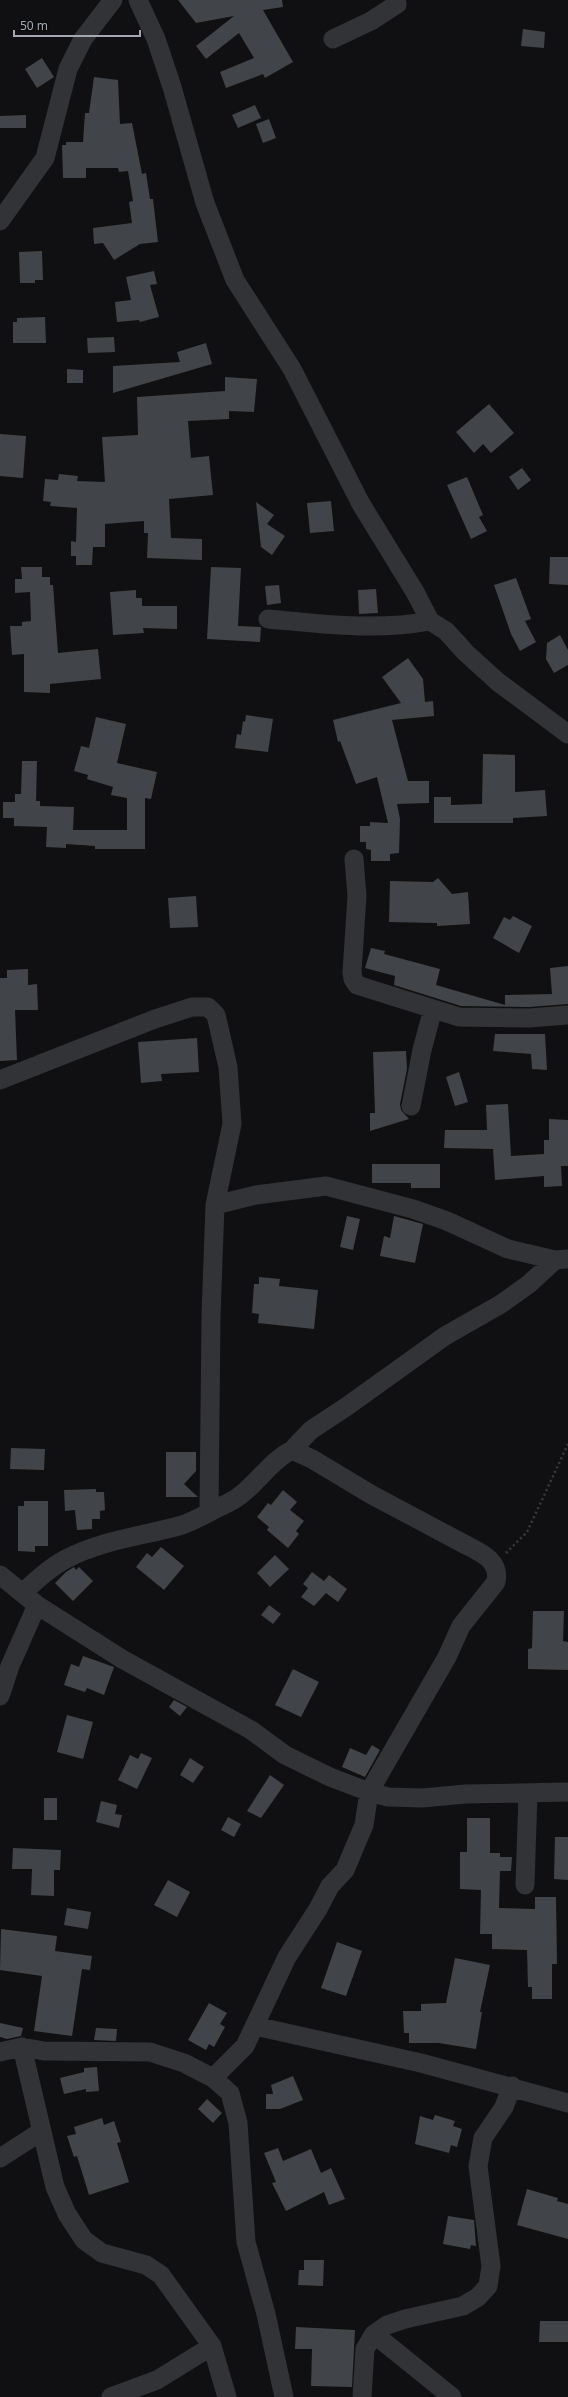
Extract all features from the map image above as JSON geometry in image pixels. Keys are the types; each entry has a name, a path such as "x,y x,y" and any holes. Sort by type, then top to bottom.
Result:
{"street":[{"path":"0,221 45,158 68,69 83,39 113,0"},
{"path":"138,0 156,39 172,87 205,203 235,280 292,369 362,504 415,592 430,622 446,631 466,653 498,682 568,735"},
{"path":"333,39 371,21 397,4 396,0"},
{"path":"268,619 357,627 399,627 430,622"},
{"path":"354,859 357,896 353,979 357,985 459,1017 529,1018 568,1015"},
{"path":"0,1080 155,1019 192,1007 208,1007 216,1015 228,1066 232,1124 215,1205 211,1316 210,1511"},
{"path":"411,1106 422,1050 434,1009"},
{"path":"215,1205 256,1195 326,1186 413,1209 447,1220 508,1249 562,1259"},
{"path":"23,1593 42,1575 66,1559 94,1548 183,1524 242,1495 270,1467 292,1450 311,1430 346,1407 445,1336 501,1304 562,1259"},
{"path":"213,2078 245,2046 287,1957 318,1909 330,1886 345,1870 364,1825 369,1792 447,1657 461,1626 496,1582 498,1574 495,1565 483,1554 372,1495 312,1459 292,1450"},
{"path":"0,1575 37,1605 122,1659 251,1730 285,1755 369,1792 388,1797 422,1798 466,1794 528,1794 568,1792"},
{"path":"0,1696 10,1666 37,1605"},
{"path":"525,1886 528,1794"},
{"path":"255,2026 373,2051 457,2074 512,2086 568,2103"},
{"path":"22,2047 55,2187 67,2214 84,2240 102,2253 146,2265 161,2275 212,2346 227,2397"},
{"path":"0,2052 22,2047 44,2051 150,2052 184,2063 213,2078 230,2093 238,2123 246,2242 266,2314 284,2397"},
{"path":"362,2397 365,2349 374,2334 387,2325 405,2319 463,2306 478,2297 488,2286 491,2266 478,2166 483,2138 504,2107 512,2086"},
{"path":"0,2158 42,2131"},
{"path":"374,2334 452,2397"},
{"path":"111,2397 157,2380 212,2346"}],"path":[{"path":"495,1565 527,1532 568,1444"}],"building":[{"path":"178,0 282,0 283,7 263,10 293,62 265,78 263,74 226,88 220,72 254,58 239,33 206,59 196,46 234,16 196,23"},
{"path":"523,29 545,32 544,48 521,46"},
{"path":"42,58 54,77 37,88 25,69"},
{"path":"94,77 118,80 120,124 132,123 142,174 146,173 150,199 153,199 158,242 140,244 114,260 103,243 94,244 93,228 132,223 129,202 133,201 128,171 119,172 118,168 86,168 86,178 63,178 62,145 66,145 66,142 83,142 85,113 89,113"},
{"path":"255,105 261,118 238,128 232,115"},
{"path":"26,115 26,128 0,128 0,116"},
{"path":"269,119 276,138 263,143 256,124"},
{"path":"42,251 43,280 35,280 35,283 20,283 19,252"},
{"path":"154,271 157,284 150,285 159,317 140,322 139,320 117,322 115,302 131,300 126,277"},
{"path":"45,317 46,343 13,343 13,322 17,322 17,318"},
{"path":"114,337 115,352 88,353 87,338"},
{"path":"206,343 212,364 113,393 113,366 180,362 177,352"},
{"path":"67,369 83,370 83,383 67,383"},
{"path":"225,377 257,379 254,412 229,411 229,419 188,421 191,458 209,456 213,495 169,499 171,538 202,539 202,560 147,558 148,533 144,533 144,521 105,524 105,547 93,547 92,565 76,565 76,556 71,556 71,541 76,542 77,508 50,506 51,502 43,501 45,479 58,480 59,474 78,476 77,481 105,482 102,437 138,435 137,397 225,391"},
{"path":"489,404 514,433 491,453 483,444 474,453 456,432"},
{"path":"0,434 26,436 23,478 0,476"},
{"path":"522,468 531,480 518,490 509,477"},
{"path":"467,477 483,515 479,517 487,531 471,539 447,485"},
{"path":"331,501 334,531 310,533 307,503"},
{"path":"256,502 274,515 267,524 285,536 272,555 261,547"},
{"path":"550,557 568,557 568,585 549,584"},
{"path":"21,567 42,567 42,577 50,577 50,585 53,585 58,653 98,649 101,679 50,684 50,693 24,692 24,654 12,655 10,626 22,626 22,622 31,621 30,592 15,593 15,579 22,579"},
{"path":"211,567 241,568 238,626 261,627 260,642 207,639"},
{"path":"516,578 531,619 525,621 536,642 520,651 511,634 494,585"},
{"path":"279,585 281,603 267,605 265,586"},
{"path":"376,589 378,613 359,614 358,590"},
{"path":"136,590 136,598 142,598 142,606 177,606 177,629 143,628 144,633 113,635 110,592"},
{"path":"560,635 568,650 568,665 554,673 546,659 547,643"},
{"path":"408,658 423,679 425,702 433,701 434,716 392,720 408,781 429,781 429,803 397,804 400,819 399,853 390,854 390,861 371,861 371,850 366,849 366,842 360,842 360,826 370,826 370,822 388,823 377,777 356,784 340,741 338,742 333,720 401,703 382,677"},
{"path":"246,715 273,719 268,752 235,748 237,734 241,735 243,721 245,722"},
{"path":"96,717 126,724 117,763 157,772 151,799 145,798 145,849 95,849 95,846 66,844 66,848 46,847 47,827 14,826 14,818 3,818 3,802 15,802 15,794 21,794 22,761 37,761 36,801 40,801 40,806 74,807 73,830 127,830 127,798 111,795 113,787 87,779 88,775 74,771 81,746 89,748"},
{"path":"483,754 515,755 515,792 545,790 547,816 513,818 513,823 434,823 434,797 451,797 451,805 482,804"},
{"path":"438,878 452,894 468,892 470,924 437,926 437,923 389,922 390,881 433,882"},
{"path":"196,896 198,927 170,928 168,898"},
{"path":"513,916 532,926 519,953 493,938 504,917 510,920"},
{"path":"371,948 385,951 384,954 440,969 436,985 505,1005 505,995 552,994 550,968 568,966 568,1004 529,1007 461,1006 394,985 395,976 365,968"},
{"path":"28,969 28,985 37,984 38,1010 15,1010 17,1060 0,1061 0,978 7,978 7,970"},
{"path":"495,1034 545,1034 547,1070 532,1069 531,1054 493,1051"},
{"path":"197,1038 199,1072 161,1074 162,1081 141,1083 138,1042"},
{"path":"406,1051 407,1069 400,1104 401,1110 409,1119 370,1131 370,1113 375,1113 373,1052"},
{"path":"459,1072 468,1102 455,1106 446,1077"},
{"path":"508,1104 511,1156 544,1154 544,1140 549,1140 549,1119 568,1120 568,1166 561,1166 562,1186 544,1187 544,1176 495,1180 493,1149 444,1148 445,1130 487,1130 486,1105"},
{"path":"372,1164 440,1164 440,1188 411,1188 411,1183 372,1183"},
{"path":"347,1216 360,1219 353,1250 340,1247"},
{"path":"394,1216 423,1224 415,1263 380,1256 384,1236 390,1238"},
{"path":"259,1277 280,1279 279,1286 318,1290 314,1329 258,1323 259,1314 252,1313 254,1284 259,1284"},
{"path":"11,1448 45,1449 44,1470 10,1469"},
{"path":"166,1452 196,1452 196,1471 184,1484 198,1497 166,1497"},
{"path":"96,1489 96,1492 104,1492 105,1510 100,1511 100,1519 92,1519 92,1529 77,1530 75,1510 65,1511 64,1490"},
{"path":"283,1490 297,1502 290,1510 304,1521 296,1531 299,1534 288,1548 267,1530 269,1527 257,1517 268,1503 271,1505"},
{"path":"24,1501 48,1501 48,1546 35,1546 35,1552 18,1551 18,1506 24,1506"},
{"path":"161,1547 184,1566 164,1590 136,1567 147,1553 152,1557"},
{"path":"275,1555 289,1569 270,1587 257,1573"},
{"path":"74,1567 76,1570 79,1567 93,1581 73,1601 55,1583 66,1572"},
{"path":"312,1572 324,1581 329,1575 347,1589 338,1602 326,1593 314,1606 301,1597 308,1588 303,1584"},
{"path":"269,1605 281,1614 273,1624 261,1615"},
{"path":"533,1611 564,1611 563,1641 568,1642 568,1670 528,1669 528,1649 532,1648"},
{"path":"83,1656 114,1667 104,1695 87,1688 85,1692 64,1685 71,1664 79,1667"},
{"path":"293,1669 319,1682 301,1717 275,1705"},
{"path":"174,1700 187,1707 180,1716 169,1707"},
{"path":"67,1715 93,1722 83,1759 57,1752"},
{"path":"372,1745 380,1750 365,1777 342,1767 350,1748 366,1755"},
{"path":"141,1753 152,1758 137,1789 118,1780 130,1755 138,1759"},
{"path":"190,1758 204,1767 193,1783 180,1775"},
{"path":"270,1775 284,1785 261,1818 247,1811"},
{"path":"44,1798 57,1798 57,1820 44,1820"},
{"path":"101,1801 117,1805 115,1814 122,1815 119,1828 96,1822"},
{"path":"228,1817 241,1824 234,1837 221,1830"},
{"path":"467,1818 490,1818 490,1853 500,1853 500,1857 512,1857 511,1871 500,1871 499,1908 535,1909 535,1897 556,1897 557,1964 552,1964 552,1999 532,1999 532,1987 528,1987 527,1950 492,1949 492,1934 480,1934 481,1890 460,1889 460,1852 467,1852"},
{"path":"555,1837 568,1837 568,1880 554,1879"},
{"path":"13,1848 61,1850 60,1870 54,1870 54,1896 31,1895 32,1869 12,1869"},
{"path":"168,1880 190,1892 177,1917 154,1905"},
{"path":"67,1908 91,1912 88,1929 64,1925"},
{"path":"1,1929 57,1936 55,1951 92,1956 90,1970 82,1969 72,2036 34,2031 42,1976 0,1970"},
{"path":"337,1942 362,1951 346,1996 321,1988"},
{"path":"455,1958 490,1965 480,2012 482,2012 476,2049 439,2043 409,2043 409,2033 404,2033 403,2011 421,2011 421,2004 446,2003"},
{"path":"209,2003 227,2013 220,2024 225,2027 214,2047 209,2044 206,2050 188,2040"},
{"path":"0,2023 23,2028 21,2036 7,2039 0,2037"},
{"path":"96,2028 117,2029 116,2041 94,2040"},
{"path":"97,2067 99,2091 86,2092 86,2089 64,2094 60,2078 84,2072 84,2068"},
{"path":"293,2076 303,2100 280,2109 266,2109 266,2094 273,2094 271,2085"},
{"path":"207,2099 222,2113 213,2123 198,2109"},
{"path":"435,2115 455,2121 453,2126 462,2129 457,2147 451,2145 449,2153 415,2144 420,2116 433,2120"},
{"path":"102,2118 104,2125 114,2121 121,2142 117,2143 129,2182 89,2195 77,2156 74,2157 67,2136 76,2134 74,2127"},
{"path":"278,2148 283,2161 311,2149 321,2173 331,2168 345,2199 329,2205 324,2192 286,2211 272,2183 276,2182 264,2153"},
{"path":"527,2189 558,2198 557,2201 568,2204 568,2239 517,2225"},
{"path":"448,2216 474,2220 476,2246 471,2245 470,2249 443,2244"},
{"path":"304,2260 324,2260 323,2286 298,2285 299,2270 304,2270"},
{"path":"540,2321 568,2321 568,2342 539,2342"},
{"path":"296,2327 355,2330 352,2387 311,2386 312,2349 295,2349"}]}
